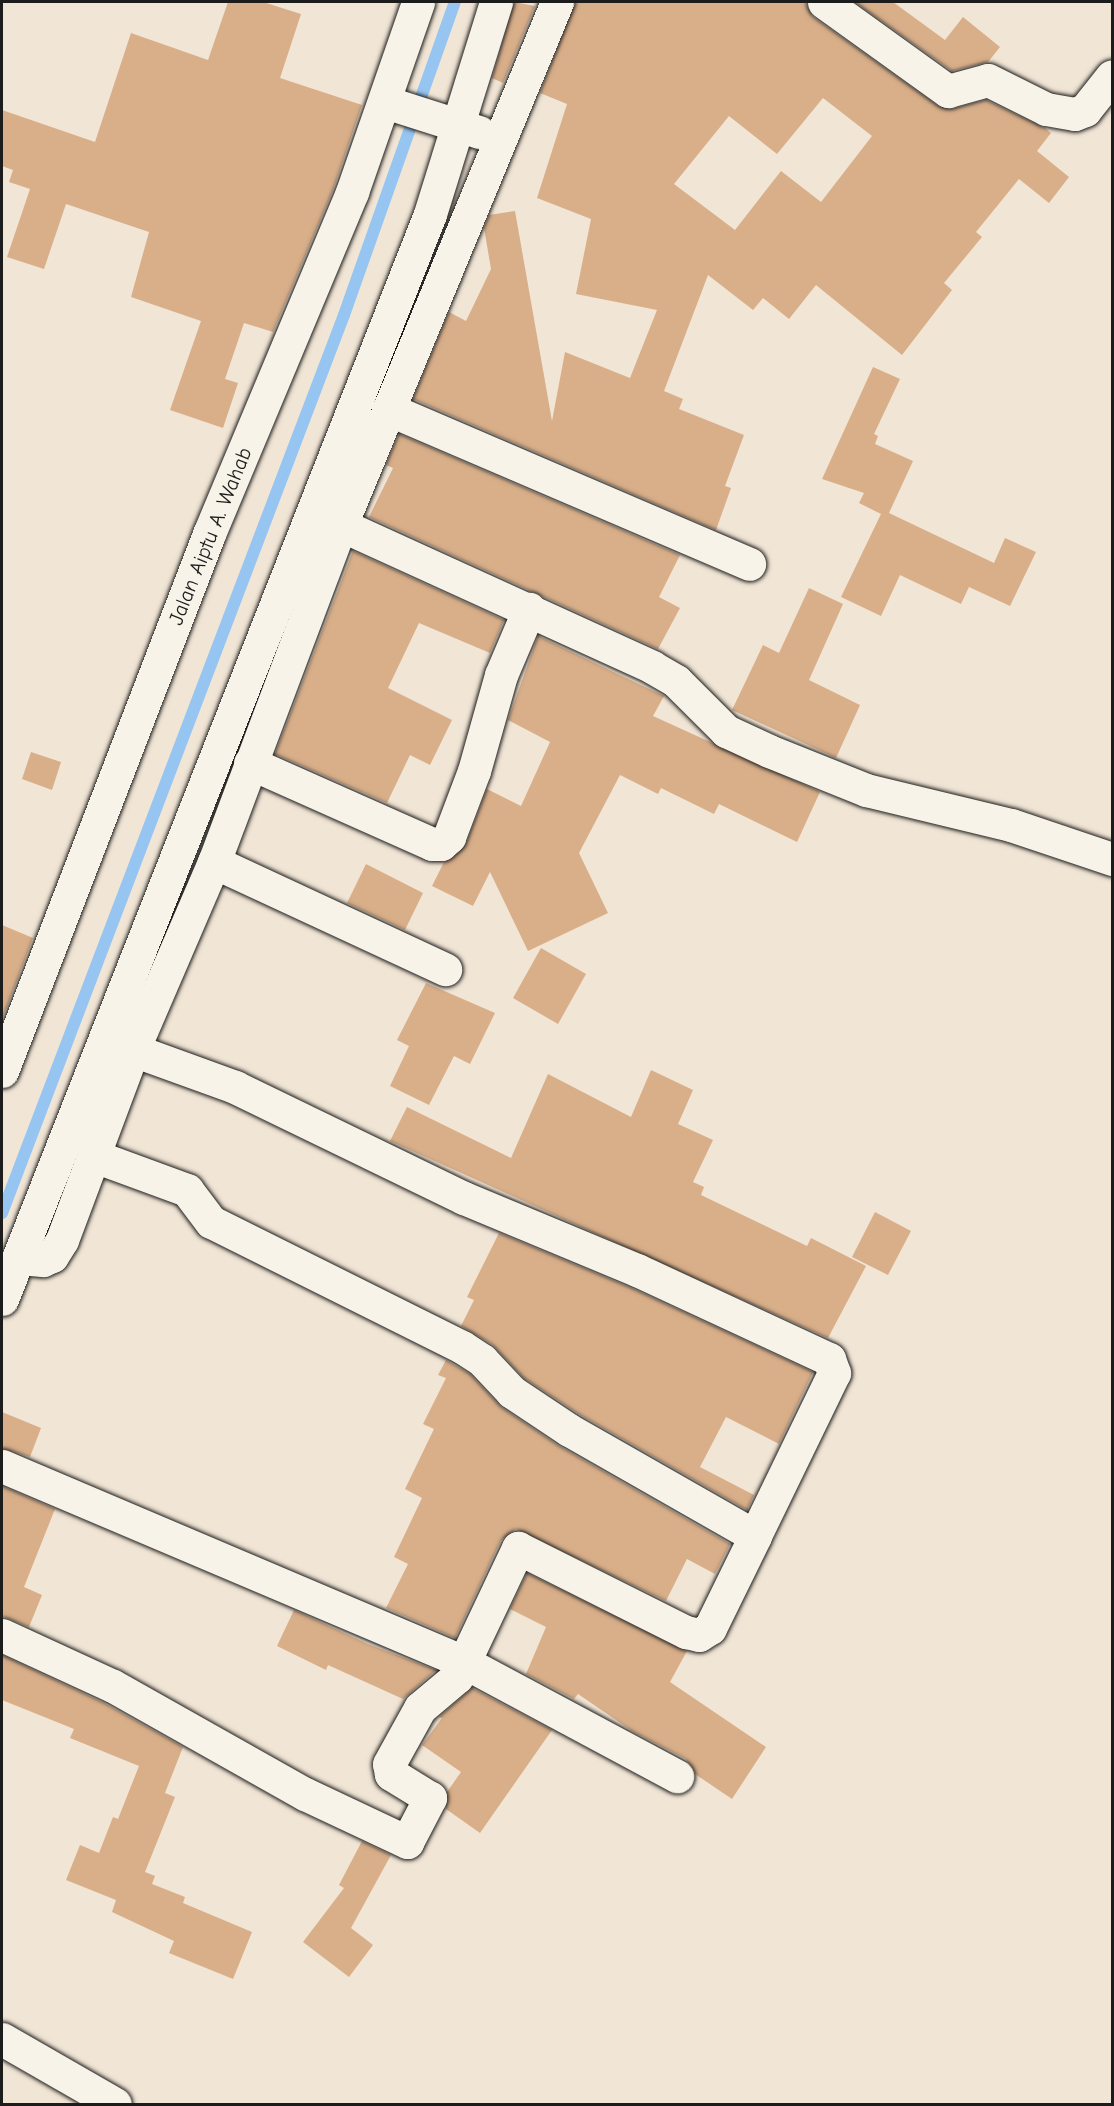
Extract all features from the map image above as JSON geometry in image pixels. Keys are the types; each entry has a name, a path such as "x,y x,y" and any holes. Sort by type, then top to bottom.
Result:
{"street":[{"name":"Jalan Aiptu A. Wahab","path":"2,1071 209,534 391,104 418,2"},
{"path":"2,1299 430,214 452,123 496,2"},
{"path":"18,1258 43,1260 58,1250 133,1050 214,862 341,525 498,139 557,2"},
{"path":"824,2 948,91 988,80 1046,109 1075,114 1085,110 1113,76"},
{"path":"391,104 498,139"},
{"path":"388,409 749,564"},
{"path":"341,525 529,609 667,676 726,731 769,751 866,790 1011,825 1113,859"},
{"path":"250,763 432,844 441,844 449,837 474,771 501,675 529,609"},
{"path":"214,862 445,969"},
{"path":"2,1635 148,1704 286,1784 407,1842 430,1798 391,1774 389,1764 420,1708 453,1682 518,1548 686,1632 699,1635 710,1628 834,1373 829,1359 627,1265 464,1198 235,1087 133,1050"},
{"path":"94,1156 187,1190 211,1222 462,1347 482,1360 512,1392 569,1430 755,1536"},
{"path":"2,1466 464,1662 676,1776"},
{"path":"2,2039 115,2104"}],"building":[{"path":"228,2 263,2 301,14 280,78 362,105 333,190 273,332 244,323 225,379 238,383 223,428 170,410 201,321 131,297 149,232 66,204 44,269 7,257 30,189 9,182 13,170 2,166 2,110 95,142 131,33 208,60"},
{"path":"514,2 535,6 503,83 492,78"},
{"path":"575,2 805,2 813,17 938,106 952,109 986,100 1045,128 1051,133 1037,151 1069,177 1049,203 1019,179 976,232 982,237 944,283 952,290 902,355 816,285 789,319 763,298 753,310 708,275 664,391 683,399 679,409 744,435 725,486 731,488 716,530 413,399 449,312 466,321 491,269 484,228 489,215 515,211 552,421 565,352 630,378 657,310 576,294 591,219 537,198 567,104 540,93","holes":["823,98 872,136 821,202 781,171 735,230 674,184 729,116 777,154"]},
{"path":"855,2 893,2 945,40 963,17 1000,47 988,62 952,71"},
{"path":"873,367 900,379 874,434 878,436 875,444 913,461 889,513 994,563 1005,538 1036,552 1010,606 969,587 961,604 900,575 881,616 841,597 881,514 859,503 864,493 822,479"},
{"path":"399,434 680,555 659,597 680,608 658,649 369,517 393,468 386,465"},
{"path":"353,551 504,620 490,653 419,623 388,688 452,720 430,765 410,755 387,803 275,754"},
{"path":"809,588 843,604 809,680 860,705 836,758 732,710 763,645 779,653"},
{"path":"538,636 664,696 653,716 820,792 797,842 719,804 714,814 661,788 658,794 620,775 579,853 608,913 528,951 490,872 473,906 432,886 444,862 466,844 487,789 521,806 550,742 508,720"},
{"path":"31,752 61,762 52,790 22,779"},
{"path":"366,864 423,893 405,930 347,903"},
{"path":"2,925 33,938 2,1020"},
{"path":"541,948 586,974 558,1024 513,998"},
{"path":"426,983 495,1013 470,1064 454,1056 429,1105 390,1086 409,1046 397,1040"},
{"path":"651,1070 693,1090 678,1124 713,1140 693,1182 704,1187 701,1195 807,1246 811,1238 866,1266 828,1338 390,1141 407,1107 511,1158 548,1074 631,1117"},
{"path":"875,1212 911,1231 888,1275 852,1257"},
{"path":"499,1233 629,1287 813,1372 779,1444 726,1417 700,1467 754,1495 747,1510 579,1414 524,1378 492,1344 461,1326 474,1300 467,1297"},
{"path":"446,1360 470,1374 501,1407 559,1446 730,1544 715,1574 687,1559 666,1601 516,1529 501,1540 455,1638 386,1608 408,1564 394,1557 422,1498 405,1489 434,1429 423,1424 446,1378 438,1375"},
{"path":"2,1412 41,1428 30,1457 2,1448"},
{"path":"2,1486 55,1509 24,1587 42,1595 29,1627 2,1616"},
{"path":"527,1573 687,1651 670,1682 766,1747 732,1799 695,1774 686,1759 632,1731 578,1694 574,1699 526,1674 546,1627 510,1609"},
{"path":"294,1610 368,1644 436,1670 403,1699 328,1665 326,1670 277,1646"},
{"path":"2,1655 104,1703 183,1747 165,1793 175,1797 145,1872 155,1876 152,1884 185,1897 183,1903 252,1932 233,1979 169,1953 174,1941 112,1912 116,1900 66,1880 80,1845 99,1853 113,1817 118,1819 139,1766 70,1738 74,1729 2,1700"},
{"path":"472,1688 552,1730 480,1833 446,1809 447,1792 461,1772 422,1745 442,1718 439,1717"},
{"path":"362,1841 391,1855 351,1928 373,1945 349,1977 303,1942 344,1888 339,1885"}],"waterway":[{"path":"2,1213 344,315 455,2"}]}
